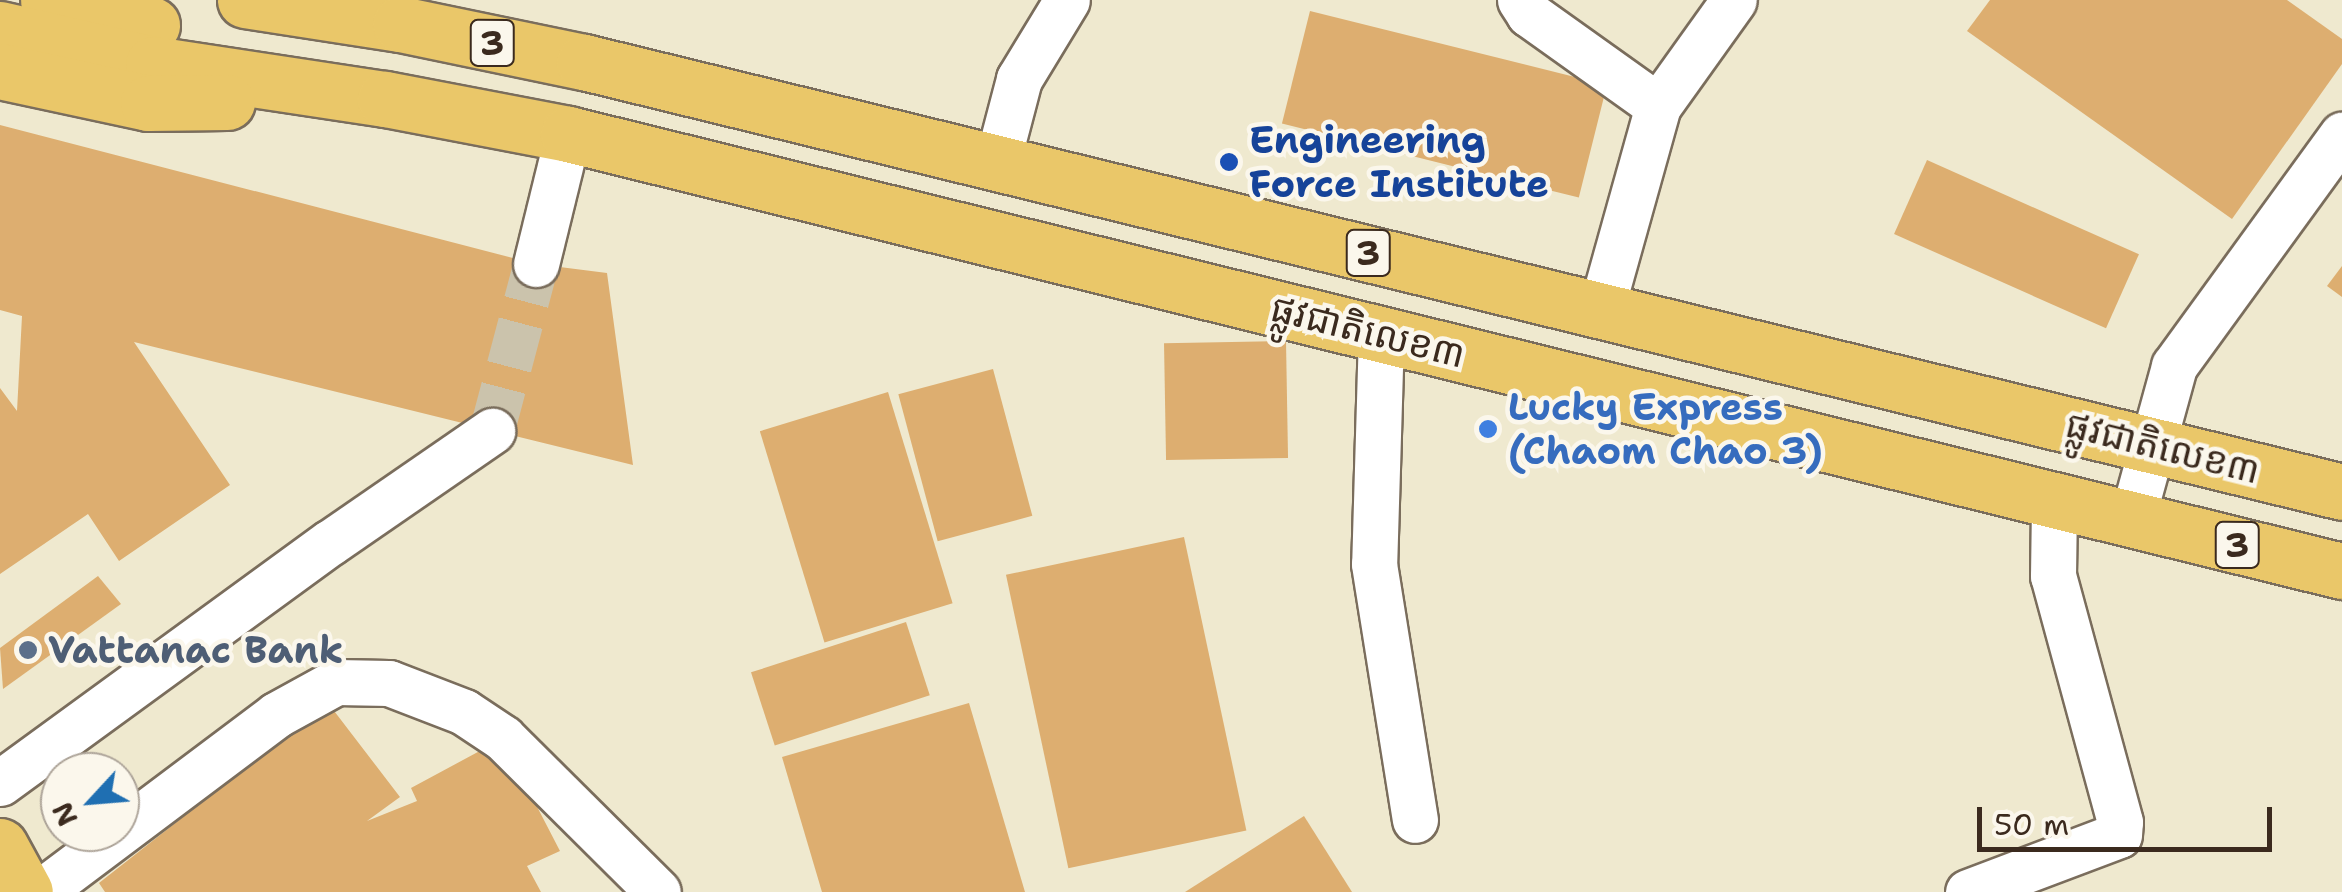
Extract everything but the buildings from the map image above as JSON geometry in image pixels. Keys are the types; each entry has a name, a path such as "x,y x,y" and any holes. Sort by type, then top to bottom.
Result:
{"highway":[{"path":"48,0 161,27 385,99"},
{"path":"244,0 424,18"},
{"path":"332,0 424,18"},
{"name":"ផ្លូវជាតិលេខ៣","path":"424,18 584,62 2342,492"},
{"path":"0,29 152,64 385,99"},
{"path":"0,71 148,103 385,99"},
{"name":"ផ្លូវជាតិលេខ៣","path":"385,99 568,134 2342,571"},
{"path":"0,846 25,892"}],"street":[{"path":"997,162 1020,78 1067,0"},
{"path":"1520,0 1529,14 1658,106"},
{"path":"1601,310 1658,106 1734,0"},
{"path":"536,264 568,134"},
{"path":"2132,519 2174,366 2342,135"},
{"path":"1381,334 1374,564 1415,820"},
{"path":"0,783 492,431"},
{"path":"1968,892 2119,835 2120,822 2053,576 2054,500"},
{"path":"0,834 42,892 276,715 336,682 388,683 464,712 502,738 658,892"}],"tunnel":[{"path":"492,431 536,264"}],"place":[{"name":"Engineering Force Institute","path":"1229,162"},
{"name":"Lucky Express (Chaom Chao 3)","path":"1488,429"},
{"name":"Vattanac Bank","path":"28,650"}]}
